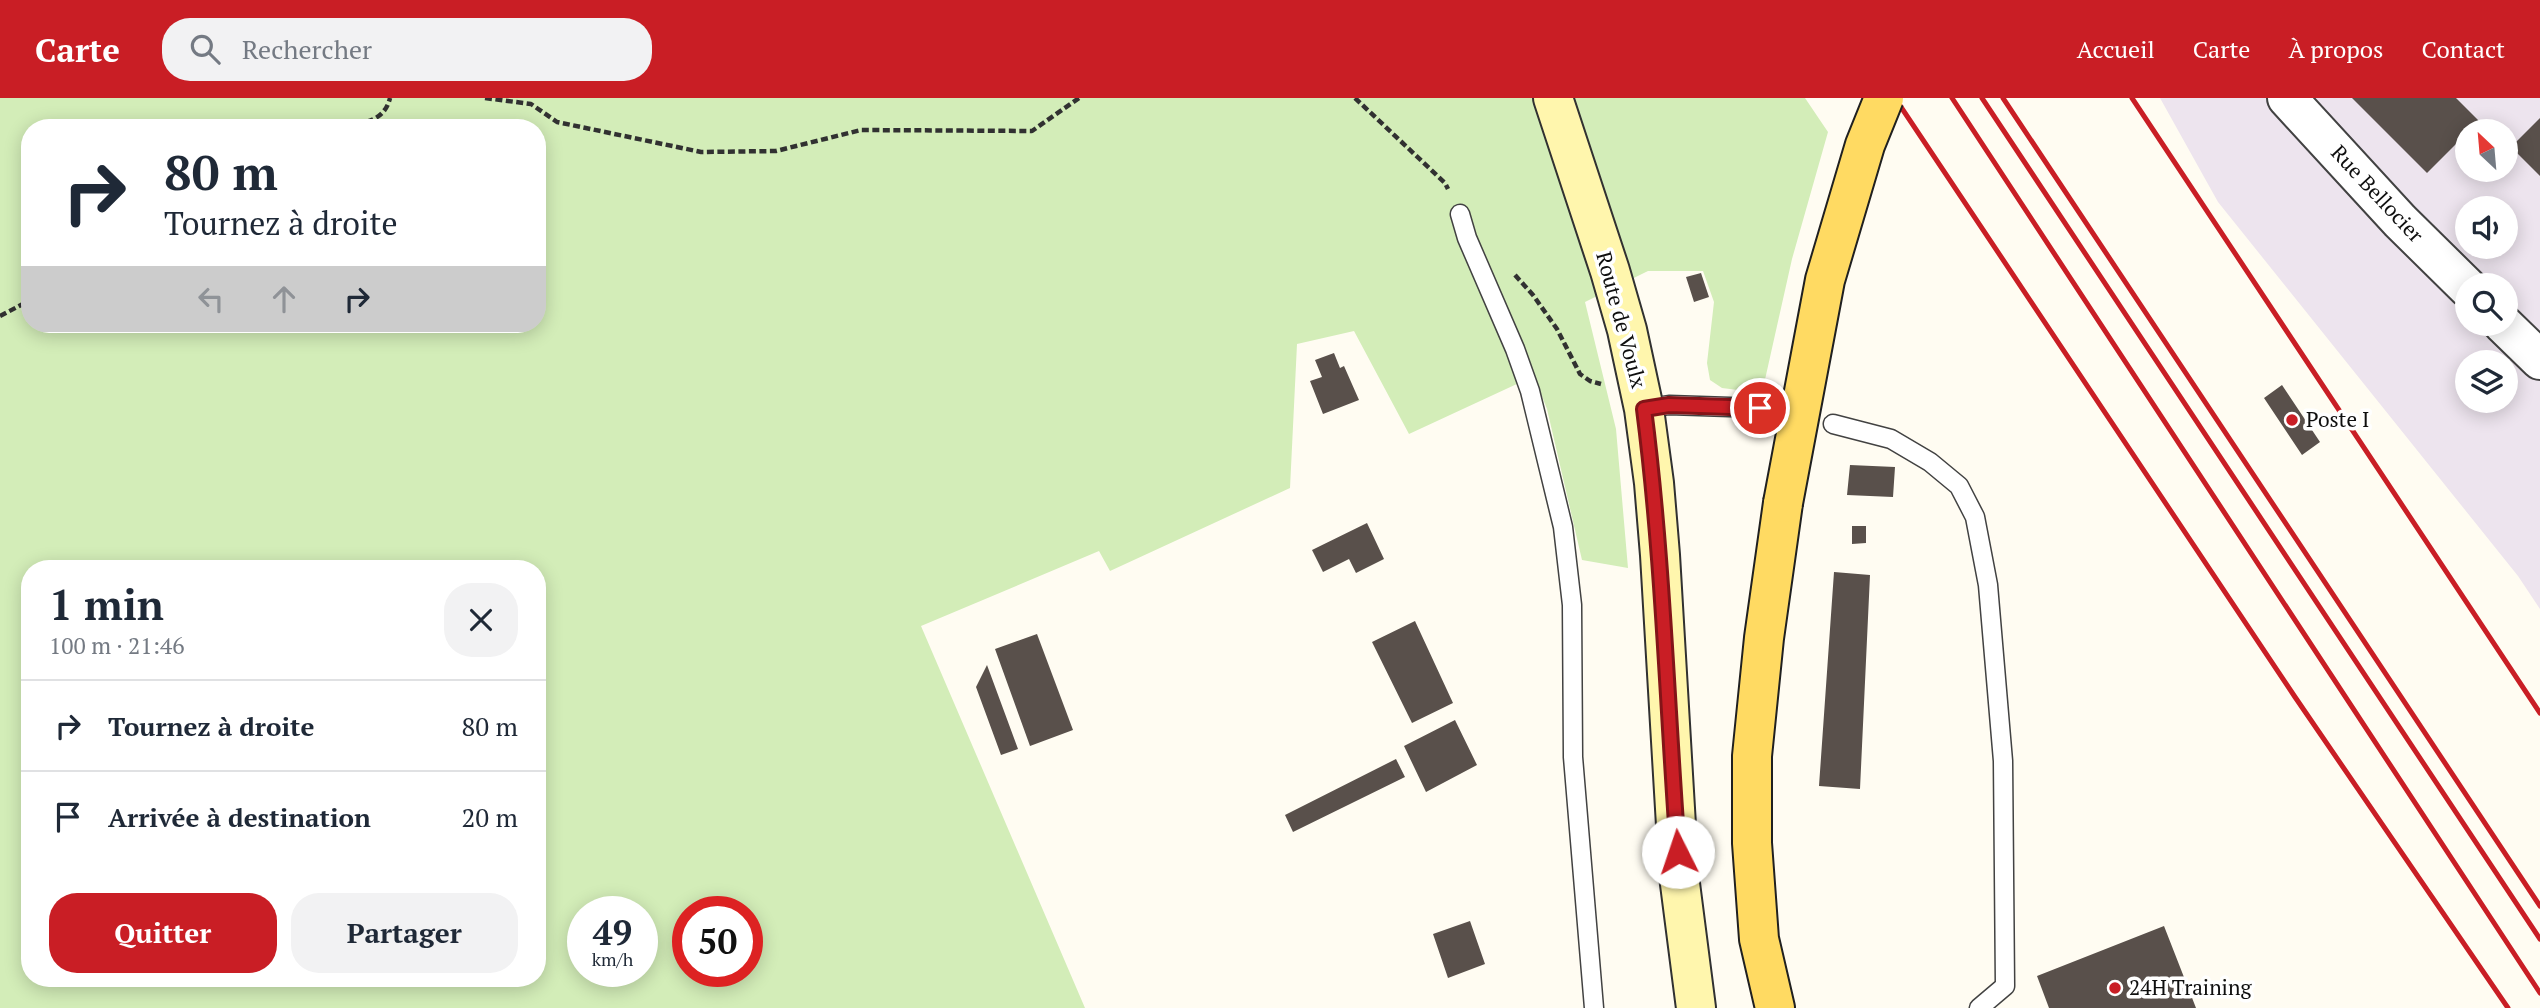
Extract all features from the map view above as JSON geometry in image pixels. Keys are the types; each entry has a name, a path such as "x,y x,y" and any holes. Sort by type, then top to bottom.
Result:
{"main road":[{"name":"Route de Voulx","path":"1553,98 1610,271 1627,330 1644,409 1660,555 1679,876 1696,1008"},
{"path":"1775,1008 1759,939 1752,843 1752,756 1763,638 1783,503 1825,280 1865,145 1884,98"}],"street":[{"name":"Rue Bellocier","path":"2287,98 2400,221 2455,275"},
{"path":"2515,336 2540,360"}],"lane":[{"path":"1460,214 1526,381 1563,527 1572,605 1573,757 1594,1008"},
{"path":"1644,409 1669,405 1760,408"},
{"path":"1833,424 1891,439 1930,462 1959,486 1975,517 1988,585 2003,774 2005,986 1979,1008"}],"path":[{"path":"374,119 381,114 390,98"},
{"path":"485,98 531,104 557,122 701,152 776,151 862,130 1032,131 1079,98"},
{"path":"0,316 21,304"}],"shaded area":[{"path":"2160,98 2540,98 2540,609 2518,576 2218,202"}],"green space":[{"path":"0,98 1805,98 1828,132 1792,259 1762,393 1722,388 1710,380 1707,363 1714,302 1703,271 1648,271 1585,302 1616,429 1628,568 1582,560 1547,409 1534,376 1409,434 1354,331 1297,344 1290,488 1110,571 1099,551 921,626 1085,1008 0,1008"}],"building":[{"path":"2352,98 2456,98 2477,119 2455,119 2455,145 2427,173"},
{"path":"2540,118 2540,176 2518,154 2518,140"},
{"path":"1701,273 1709,297 1694,302 1686,277"},
{"path":"1334,353 1340,368 1344,366 1359,400 1323,414 1310,381 1322,377 1315,360"},
{"name":"Poste I","path":"2282,385 2320,442 2302,455 2264,398"},
{"path":"1850,465 1895,467 1893,497 1847,495"},
{"path":"1367,523 1384,559 1356,573 1349,559 1323,572 1312,550"},
{"path":"1852,526 1866,526 1866,543 1852,544"},
{"path":"1834,572 1870,575 1860,789 1819,786"},
{"path":"1415,621 1453,703 1412,723 1372,642"},
{"path":"1037,634 1073,730 1030,746 995,649"},
{"path":"987,665 1018,749 1001,755 976,687"},
{"path":"1455,720 1477,765 1426,792 1404,746"},
{"path":"1396,759 1405,777 1293,832 1285,815"},
{"path":"1470,921 1485,964 1448,978 1433,934"},
{"name":"24H Training","path":"2164,926 2196,1008 2049,1008 2037,976"}],"railway":[{"path":"1895,98 2295,697 2508,1008"},
{"path":"1952,98 2540,993"},
{"path":"1982,98 2540,939"},
{"path":"2003,98 2540,906"},
{"path":"2132,98 2540,713"}],"place":[{"name":"Poste I","path":"2292,420"},
{"name":"24H Training","path":"2115,988"}],"route":[{"path":"1678,852 1660,555 1644,409 1669,405 1760,408"}]}
